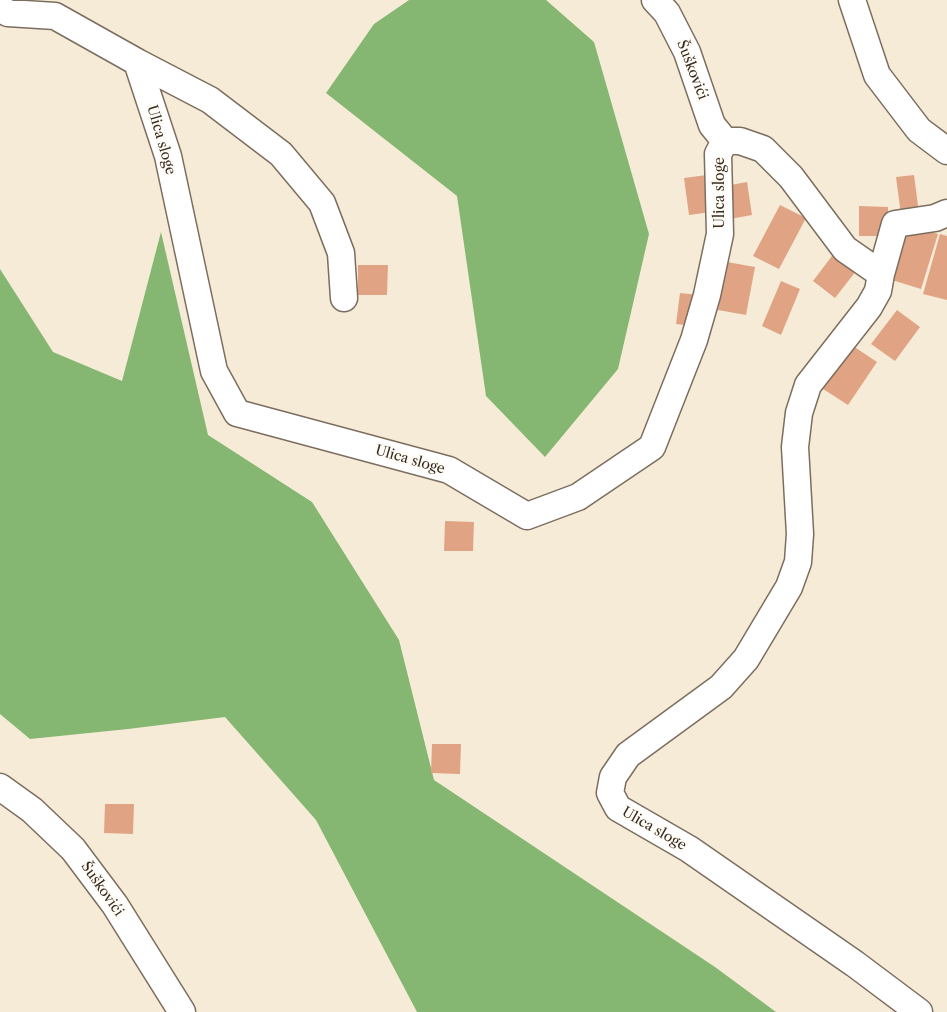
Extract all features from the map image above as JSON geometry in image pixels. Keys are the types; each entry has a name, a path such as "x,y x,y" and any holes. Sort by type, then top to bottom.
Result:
{"street":[{"name":"Šuškovići","path":"655,0 667,13 687,52 712,125 725,141"},
{"path":"852,0 877,75 919,130 947,151"},
{"path":"0,9 8,13 54,16 210,100 281,154 322,203 342,253 344,298"},
{"name":"Ulica sloge","path":"137,62 168,156 214,371 237,413 449,470 527,516 578,497 652,447 694,340 707,295 720,234 718,154 725,141 740,141 763,149 791,177 845,250 880,274 878,291 869,307 808,385 799,413 795,447 800,534 798,562 789,587 746,659 720,687 628,755 613,777 610,793 618,808 688,849 855,964 919,1012"},
{"path":"880,274 895,224 935,218 947,213"},
{"name":"Šuškovići","path":"0,787 32,810 73,849 115,905 182,1012"}],"green space":[{"path":"409,0 546,0 594,42 649,234 618,369 545,457 486,396 457,196 326,93 374,24"},
{"path":"161,232 208,435 312,502 399,640 434,780 715,967 776,1012 417,1012 316,820 225,717 30,739 0,714 0,269 53,352 122,381"}],"building":[{"path":"707,175 711,212 689,215 684,178"},
{"path":"914,175 919,213 901,215 896,177"},
{"path":"747,182 752,215 730,219 725,186"},
{"path":"780,205 806,218 779,269 753,256"},
{"path":"859,206 888,207 888,236 859,236"},
{"path":"909,225 938,234 921,289 892,280"},
{"path":"940,234 947,236 947,300 923,294"},
{"path":"838,248 860,266 835,298 813,281"},
{"path":"727,262 755,267 746,315 718,310"},
{"path":"358,265 388,265 387,295 358,295"},
{"path":"781,281 800,289 781,335 762,326"},
{"path":"680,293 699,295 695,326 676,324"},
{"path":"897,310 920,327 895,361 871,344"},
{"path":"850,344 877,362 848,405 820,387"},
{"path":"445,521 474,522 473,551 444,551"},
{"path":"432,744 461,744 460,774 431,773"},
{"path":"105,804 134,804 133,834 104,833"}]}
